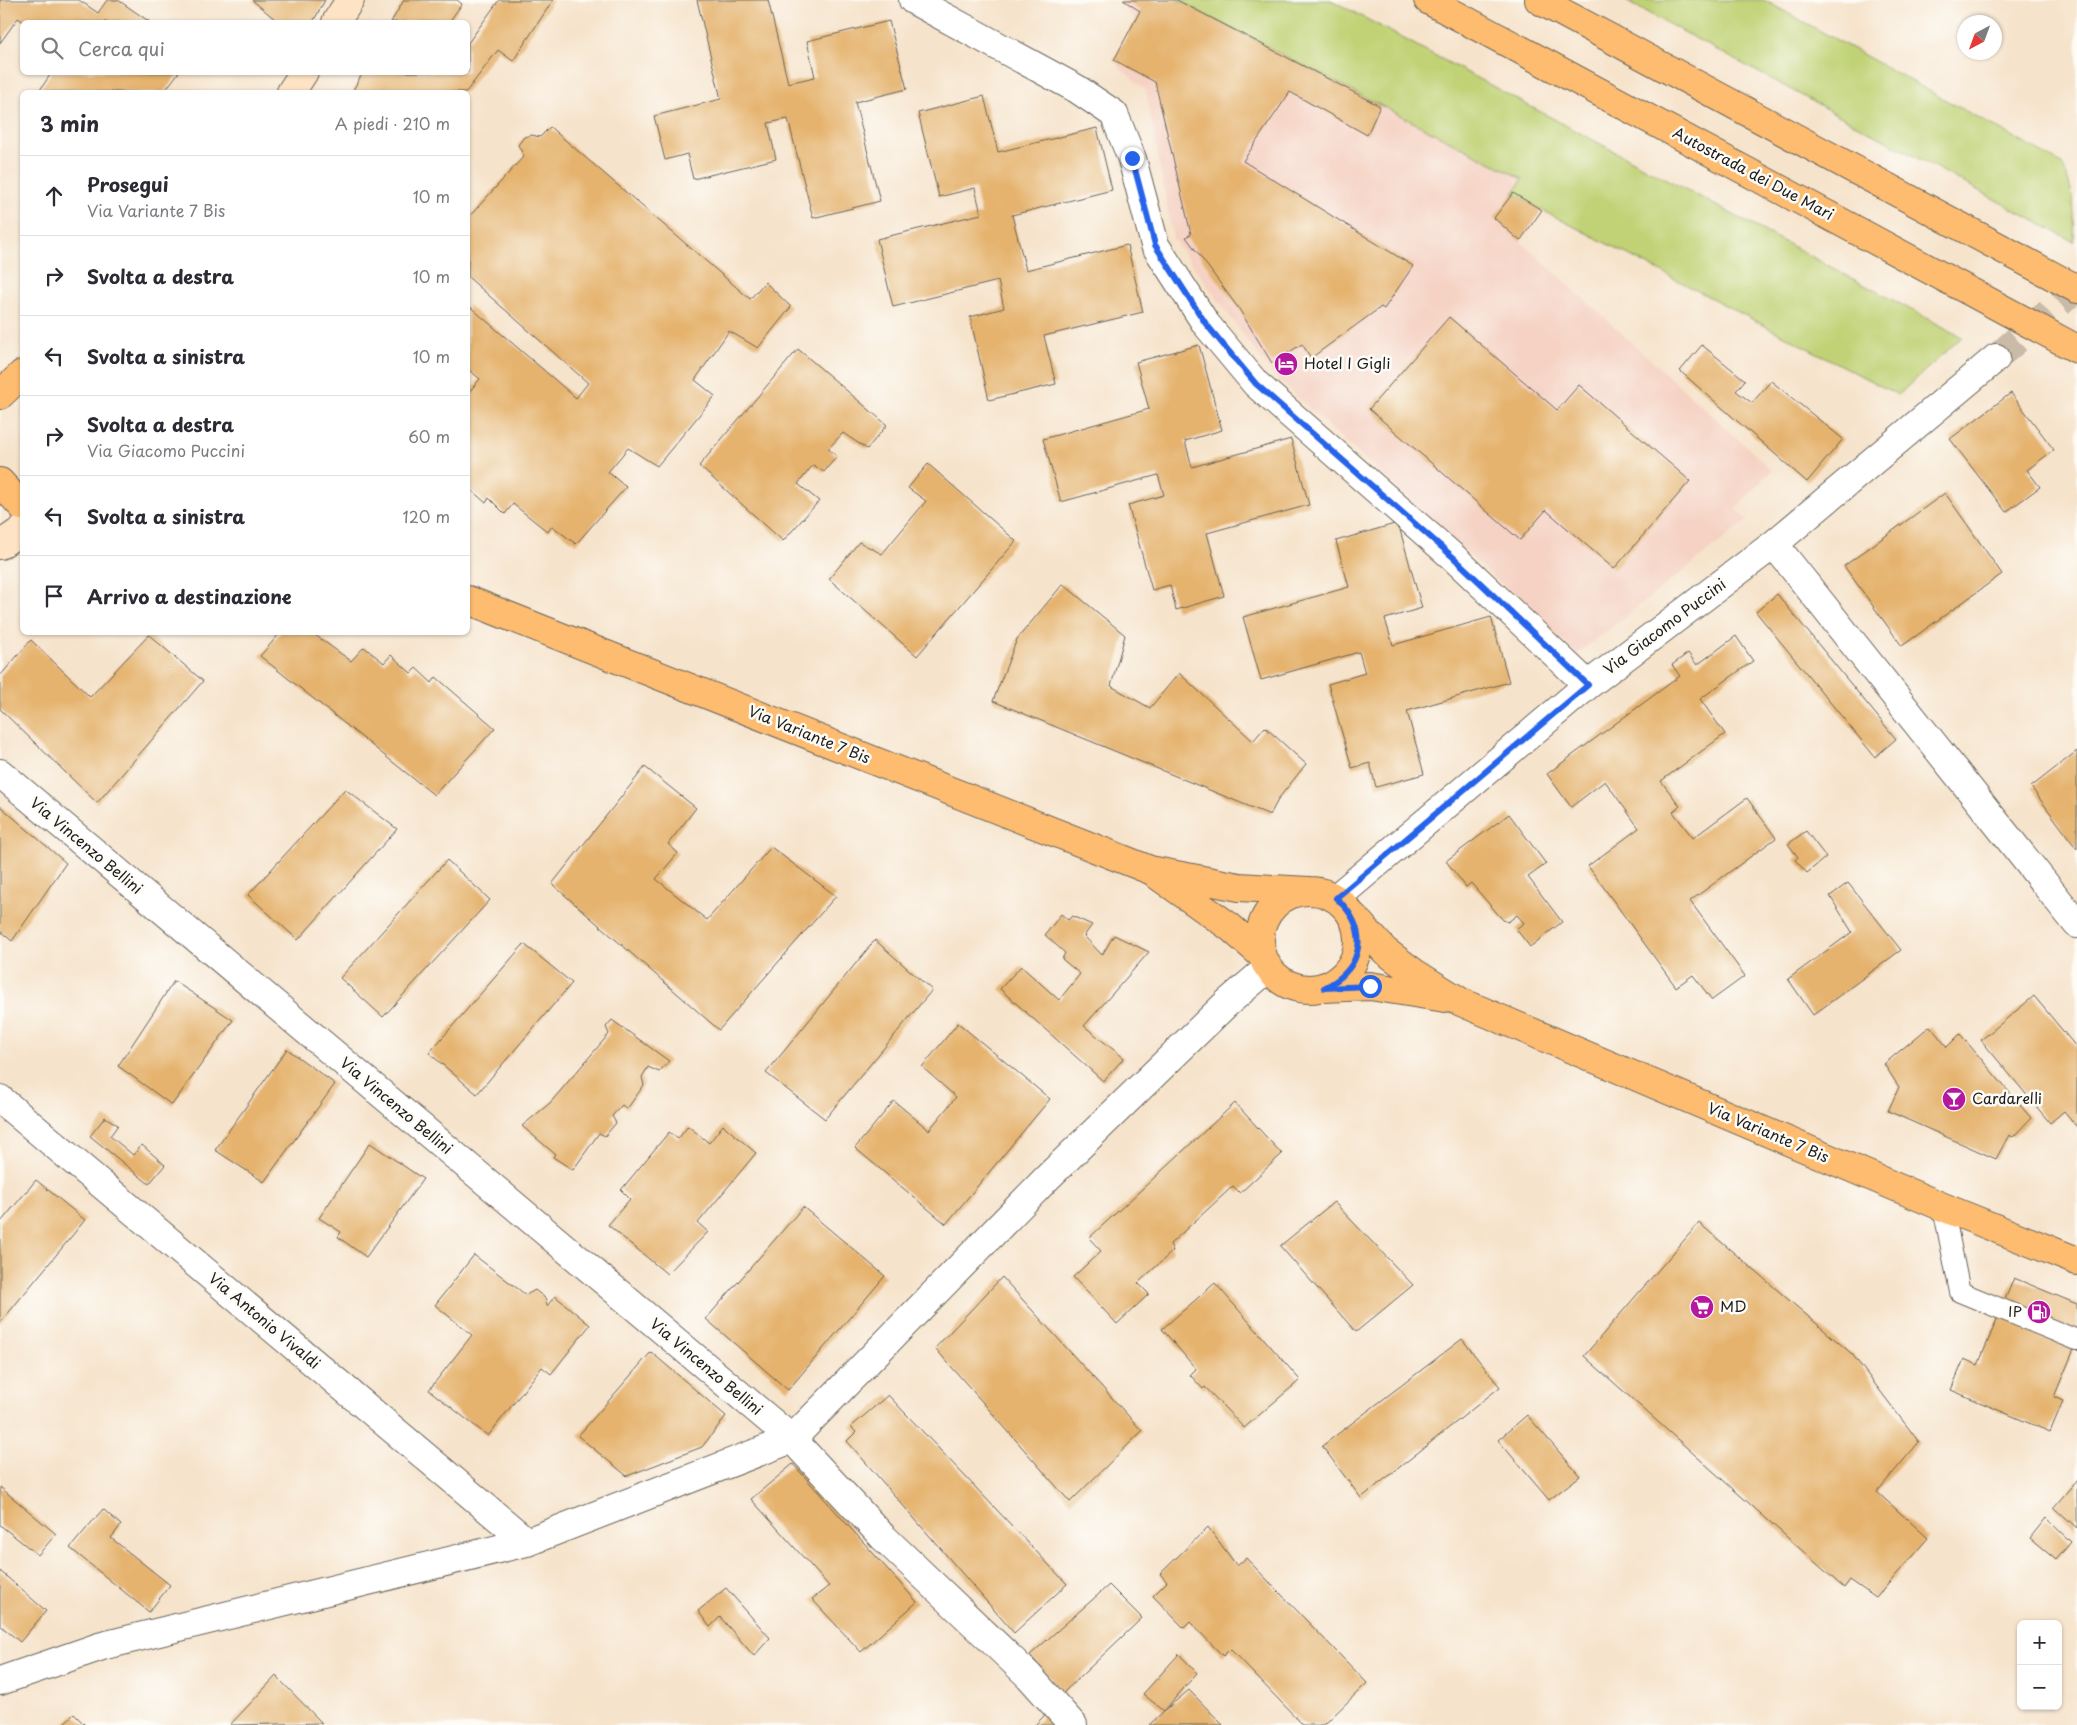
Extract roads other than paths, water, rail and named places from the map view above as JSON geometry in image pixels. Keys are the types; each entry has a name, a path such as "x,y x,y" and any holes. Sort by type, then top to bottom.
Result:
{"main road":[{"name":"Autostrada dei Due Mari","path":"1428,0 2077,349"},
{"path":"1539,0 2077,289"},
{"path":"0,369 20,369"},
{"path":"0,395 20,376"},
{"path":"0,482 20,504"},
{"name":"Via Variante 7 Bis","path":"470,601 1150,870 1238,886 1309,890"},
{"name":"Via Variante 7 Bis","path":"1150,870 1230,927 1265,962"},
{"path":"1309,890 1344,907 1358,930 1359,945 1355,959 1348,972 1337,982 1324,988 1308,990 1293,987 1279,979 1265,962 1260,944 1261,930 1265,917 1273,906 1296,892 1309,890"},
{"name":"Via Variante 7 Bis","path":"1344,907 1386,951 1416,974 1461,1002 1943,1207 2077,1261"},
{"name":"Via Variante 7 Bis","path":"1324,988 1370,986 1461,1002"}],"street":[{"path":"337,20 350,0"},
{"path":"914,0 1077,88 1114,114 1132,158 1155,245 1206,324 1256,384 1453,557 1588,685"},
{"path":"292,90 302,75"},
{"name":"Via Giacomo Puccini","path":"1344,907 1588,685 1774,544 1996,358"},
{"path":"0,545 20,531"},
{"path":"1774,544 2077,924"},
{"name":"Via Vincenzo Bellini","path":"0,773 792,1439 883,1537 1029,1676 1073,1725"},
{"path":"0,1681 102,1646 527,1542 792,1439 1047,1178 1226,1004 1265,962"},
{"name":"Via Antonio Vivaldi","path":"0,1099 527,1542"}],"lane":[{"path":"1943,1207 1960,1292 2077,1340"}],"tunnel":[{"path":"1996,358 2077,288"}],"place":[{"name":"Hotel I Gigli","path":"1286,364"},
{"name":"Cardarelli","path":"1954,1099"},
{"name":"MD","path":"1702,1307"},
{"name":"IP","path":"2039,1312"}]}
